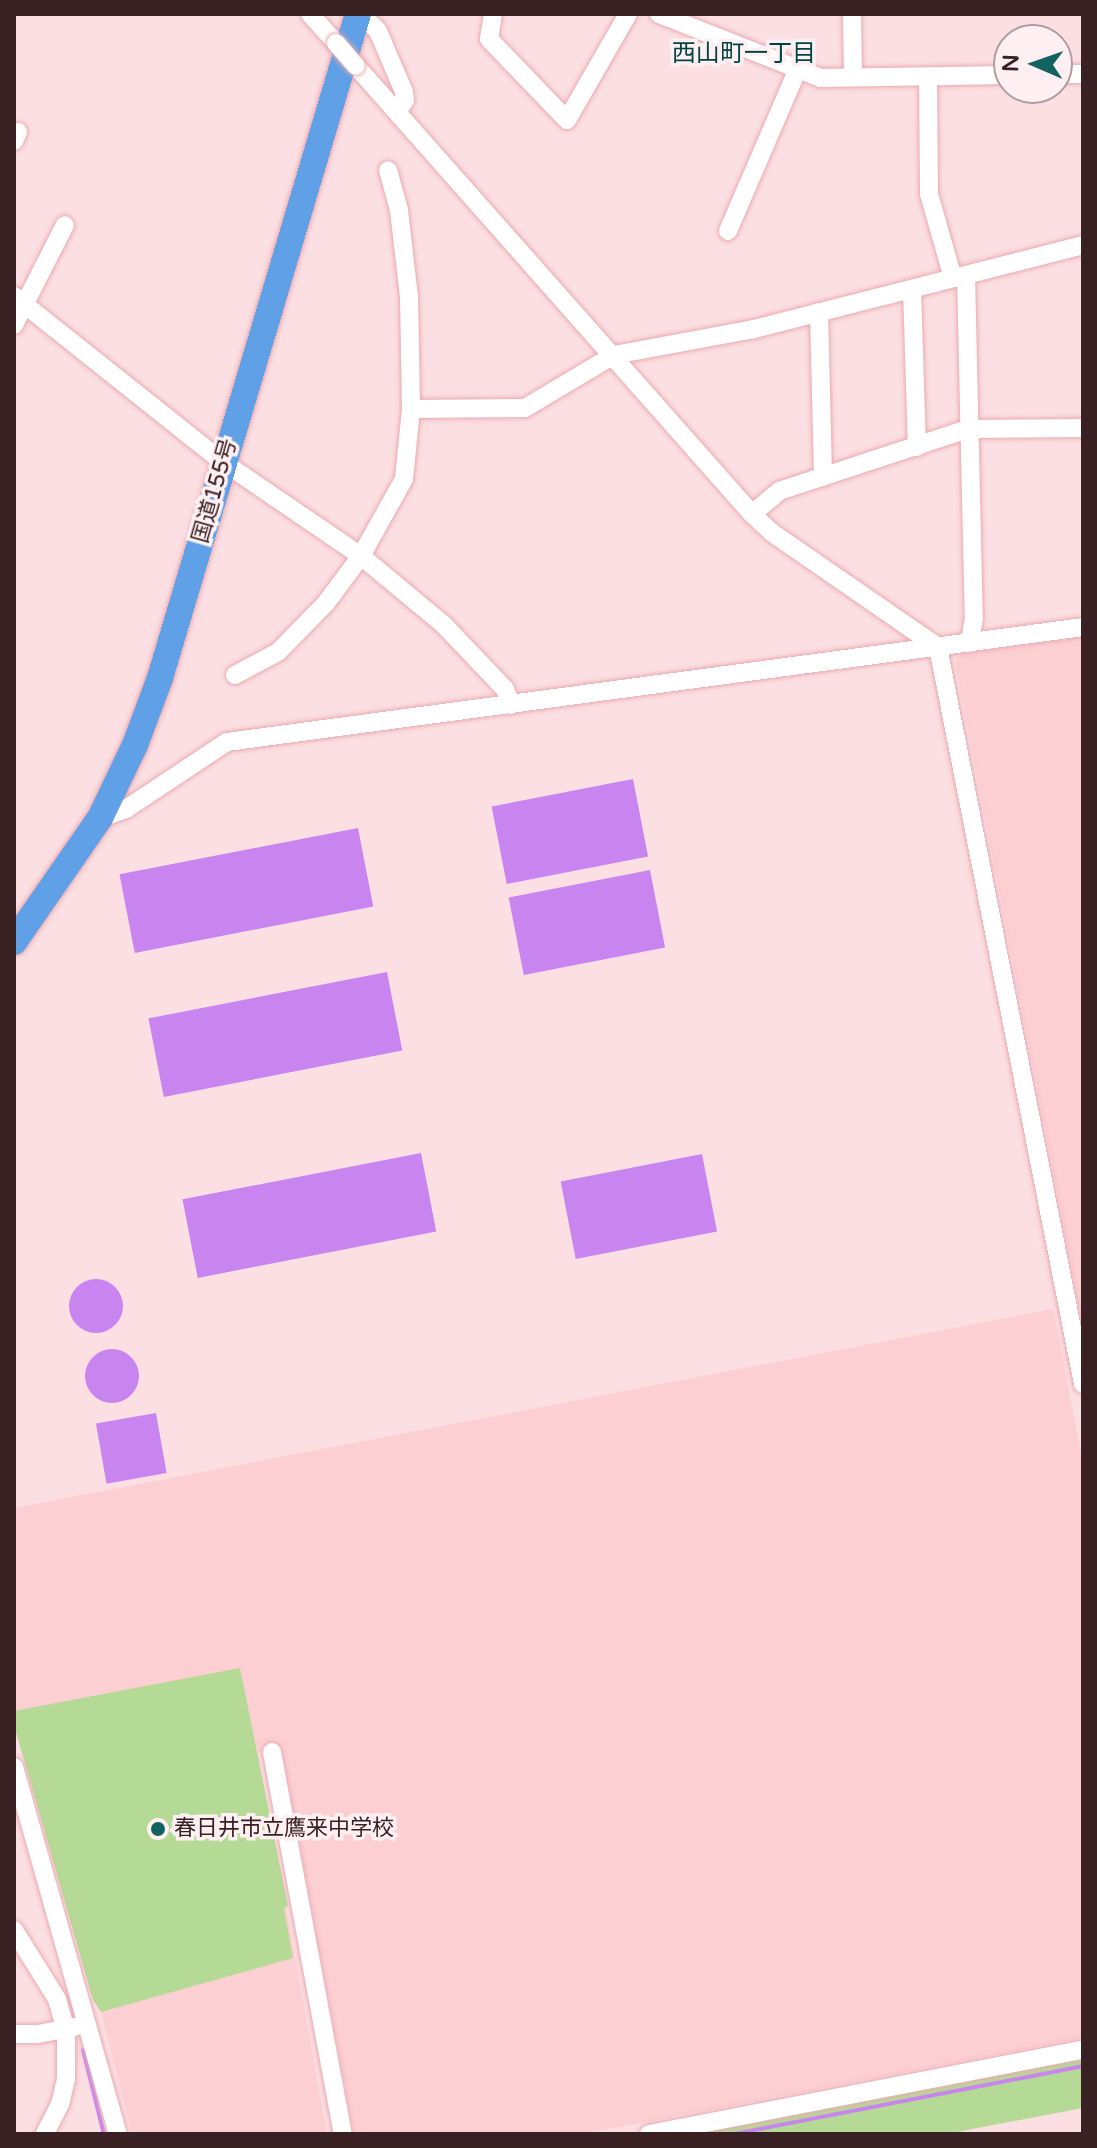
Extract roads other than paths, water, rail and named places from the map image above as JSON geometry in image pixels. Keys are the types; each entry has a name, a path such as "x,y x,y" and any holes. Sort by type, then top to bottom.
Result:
{"highway":[{"name":"国道155号","path":"14,942 100,818 135,745 160,678 360,14"}],"street":[{"path":"310,14 752,514 771,532 938,647 1083,1384"},
{"path":"360,14 378,31 404,92 405,100 397,112"},
{"path":"493,14 489,39 567,120 628,14"},
{"path":"659,14 821,78 993,75"},
{"path":"852,14 853,77"},
{"path":"728,231 797,71"},
{"path":"928,77 929,194 959,276 974,617 970,643"},
{"path":"235,675 278,652 326,603 361,556 404,479 411,409 409,297 399,210 388,170"},
{"path":"14,325 20,301 65,225"},
{"path":"411,409 525,408 614,355 754,329 1083,245"},
{"path":"912,289 917,447"},
{"path":"20,301 223,462 361,556 443,624 505,689 511,705"},
{"path":"819,312 823,477"},
{"path":"752,514 779,491 968,429 1083,428"},
{"path":"100,818 126,809 227,742 1083,627"},
{"path":"272,1752 343,2134"},
{"path":"14,1767 17,1792 89,2023 118,2134"},
{"path":"14,1930 57,1999 66,2030 66,2079 60,2104 45,2134"},
{"path":"14,2034 66,2030 89,2023"},
{"path":"649,2134 1083,2050"}],"waterway":[{"path":"83,2050 104,2134"},
{"path":"734,2134 1083,2066"}],"place":[{"name":"春日井市立鷹来中学校","path":"158,1829"}],"district":[{"name":"西山町一丁目","path":"744,54"}]}
